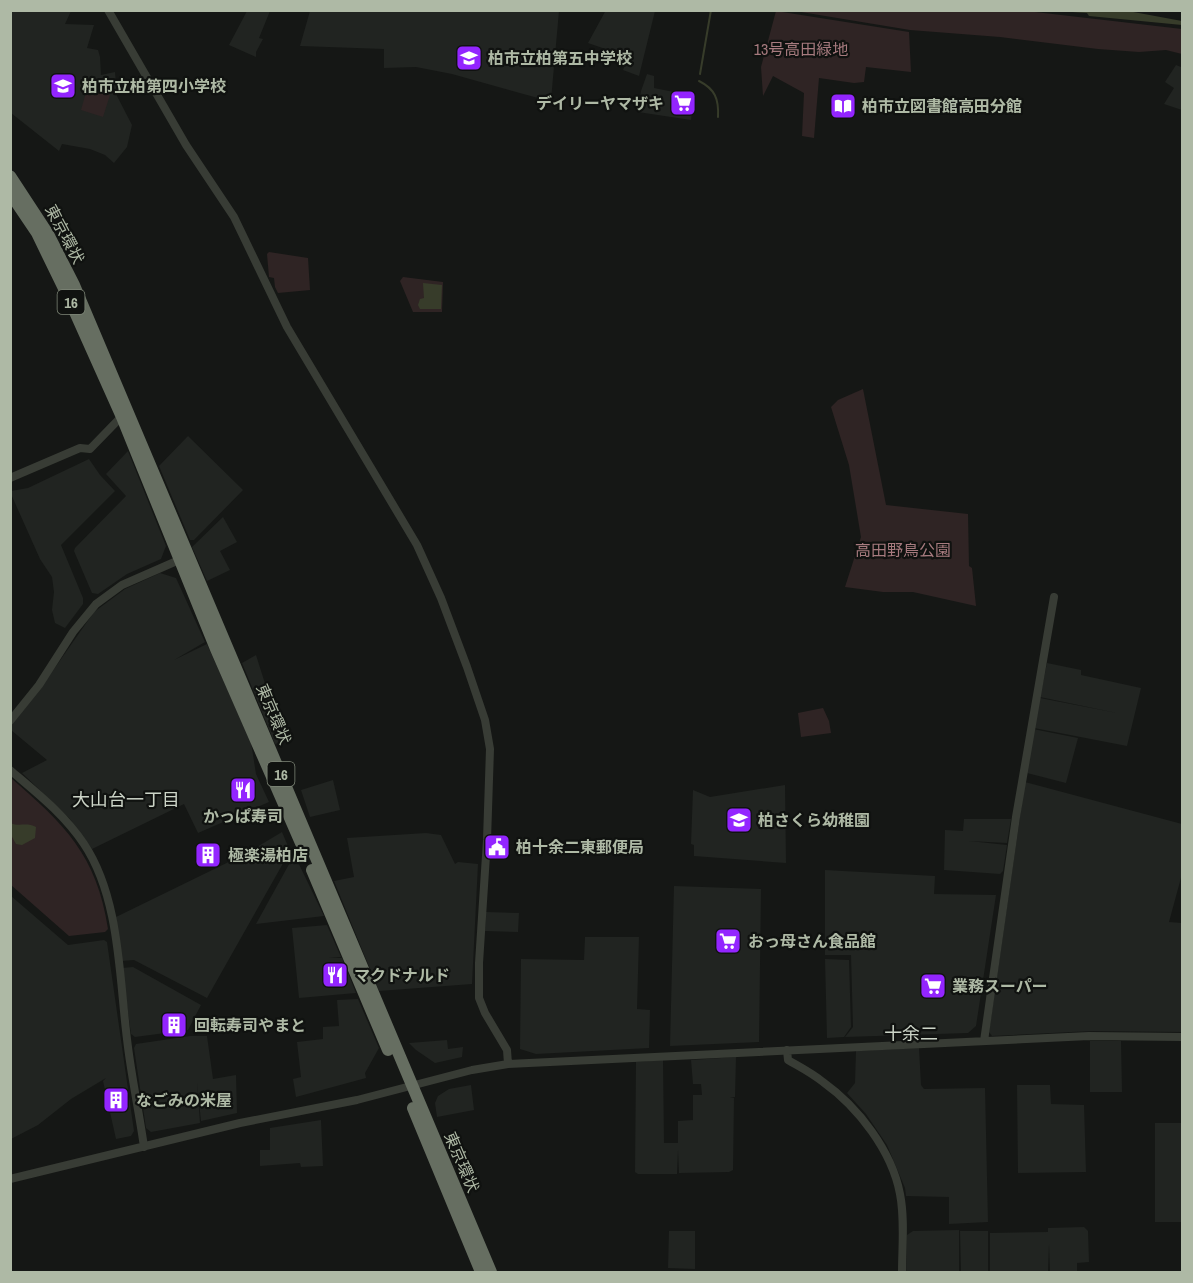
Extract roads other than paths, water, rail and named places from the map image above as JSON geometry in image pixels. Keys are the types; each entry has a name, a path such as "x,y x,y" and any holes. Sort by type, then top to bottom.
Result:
{"highway":[{"name":"東京環状","path":"10,176 48,234 74,285 182,556 408,1087 491,1272"},
{"name":"東京環状","path":"10,193 37,233 124,413"},
{"name":"東京環状","path":"408,1087 481,1272"}],"street":[{"path":"108,10 186,145 234,217 286,327 417,545 441,598 485,720 490,749 479,998 485,1013 507,1050 508,1064"},
{"path":"10,478 80,448 90,449 124,413"},
{"path":"10,721 39,685 73,632 96,604 122,585 182,556"},
{"path":"984,1041 1016,816 1054,597"},
{"path":"10,770 63,817 84,844 102,881 112,916 127,1041 144,1147"},
{"path":"10,1179 240,1123 357,1100 472,1070 508,1064 1089,1036 1182,1037"},
{"path":"787,1050 788,1060 824,1082 851,1106 884,1152 897,1182 902,1203 902,1272"}],"waterway":[{"path":"700,74 711,10"},
{"path":"699,81 709,87 715,95 718,117"}],"place":[{"name":"柏市立柏第五中学校","path":"469,58"},
{"name":"柏市立柏第四小学校","path":"63,86"},
{"name":"デイリーヤマザキ","path":"683,103"},
{"name":"柏市立図書館高田分館","path":"843,106"},
{"name":"かっぱ寿司","path":"243,790"},
{"name":"柏さくら幼稚園","path":"739,820"},
{"name":"柏十余二東郵便局","path":"497,847"},
{"name":"極楽湯柏店","path":"208,855"},
{"name":"おっ母さん食品館","path":"728,941"},
{"name":"マクドナルド","path":"335,975"},
{"name":"業務スーパー","path":"933,986"},
{"name":"回転寿司やまと","path":"174,1025"},
{"name":"なごみの米屋","path":"116,1100"}],"district":[{"name":"大山台一丁目","path":"126,799"},
{"name":"十余二","path":"911,1033"}],"park label":[{"name":"13号高田緑地","path":"801,49"},
{"name":"高田野鳥公園","path":"903,550"}]}
